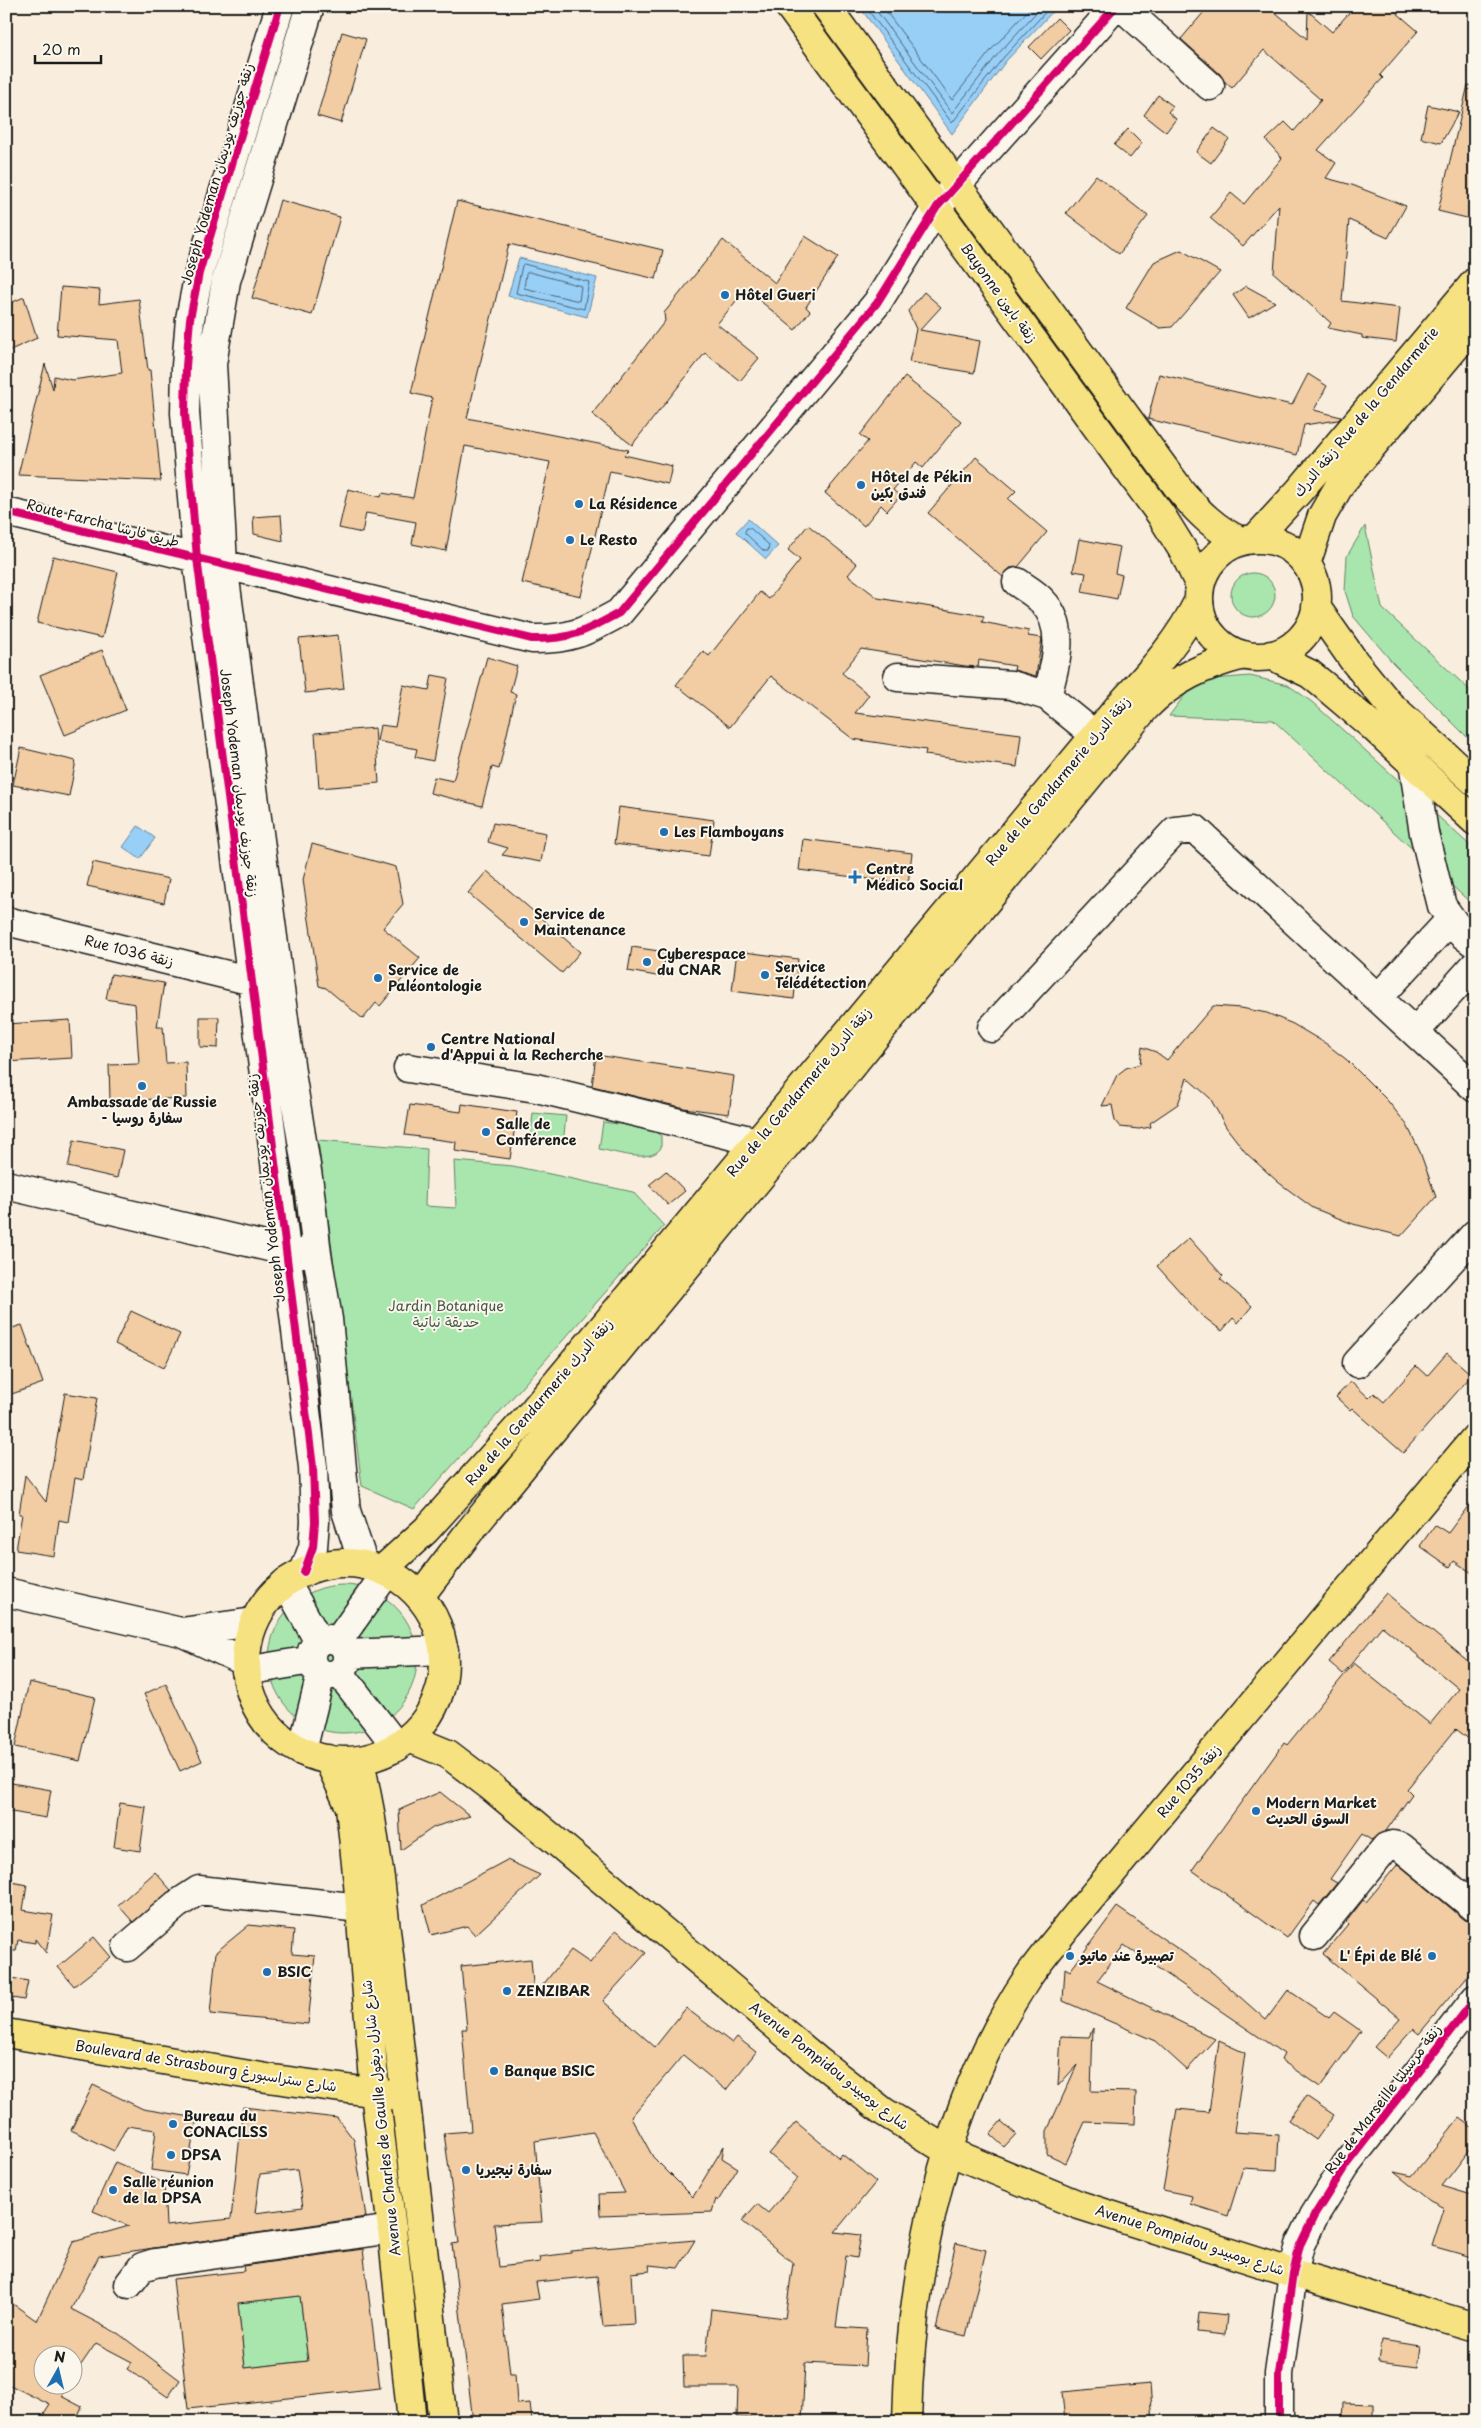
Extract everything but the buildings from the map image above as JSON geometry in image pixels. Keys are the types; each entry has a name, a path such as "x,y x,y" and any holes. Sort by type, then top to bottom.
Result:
{"main road":[{"name":"Bayonne زنقة بايون","path":"789,6 937,207 991,285 1038,346 1161,515 1184,552 1199,593"},
{"name":"Bayonne زنقة بايون","path":"826,6 1060,328 1196,509 1225,534 1248,540"},
{"path":"991,285 1014,265"},
{"name":"زنقة الدرك Rue de la Gendarmerie","path":"1248,540 1300,491 1475,282"},
{"name":"زنقة الدرك Rue de la Gendarmerie","path":"1306,564 1322,516 1340,483 1475,324"},
{"path":"1038,346 1060,328"},
{"path":"1248,540 1270,540 1284,545 1296,553 1306,564 1313,578 1316,592 1316,608 1311,624 1301,638 1287,649 1271,655 1244,655 1217,640 1201,615 1199,593 1210,562 1219,553 1248,540"},
{"name":"Rue de la Gendarmerie زنقة الدرك","path":"378,1569 426,1530 534,1410 1095,735 1162,660 1180,636 1199,593"},
{"path":"1316,608 1354,661 1390,705 1475,782"},
{"name":"Rue de la Gendarmerie زنقة الدرك","path":"420,1596 469,1532 1140,714 1160,693 1176,681 1210,664 1244,655"},
{"path":"1271,655 1310,674 1371,725 1475,821"},
{"name":"Rue 1035 زنقة","path":"907,2422 915,2308 927,2234 948,2151 961,2109 1003,2020 1028,1977 1070,1923 1475,1438"},
{"path":"334,1564 378,1569 420,1596 439,1628 444,1650 442,1685 436,1704 426,1720 403,1742 360,1760 328,1759 302,1751 285,1741 270,1726 258,1710 250,1691 246,1667 247,1647 254,1622 268,1600 295,1577 334,1564"},
{"path":"436,1704 448,1754"},
{"name":"Avenue Pompidou شارع بومبيدو","path":"403,1742 448,1754 490,1786 817,2060 884,2112 948,2151 1079,2205 1293,2273 1475,2327"},
{"name":"Avenue Charles de Gaulle شارع شارل ديغول","path":"328,1759 350,1807 375,2093 392,2229 412,2422"},
{"name":"Avenue Charles de Gaulle شارع شارل ديغول","path":"360,1760 378,1869 442,2422"},
{"name":"Boulevard de Strasbourg شارع ستراسبورغ","path":"6,2033 268,2078 405,2097"}],"street":[{"name":"Joseph Yodeman زنقة جوزيف يوديمان","path":"280,6 199,273 190,319 185,413 196,558 252,981 313,1467 315,1522 313,1546 295,1577"},
{"name":"Joseph Yodeman زنقة جوزيف يوديمان","path":"310,6 233,256 217,327 212,364 222,564 292,1079 309,1184 316,1254 328,1319 346,1511 378,1569"},
{"name":"Route Farcha طريق فارشا","path":"6,512 532,639 558,640 585,632 619,613 877,303 937,207 1116,6"},
{"path":"1121,6 1210,86"},
{"path":"1017,582 1043,601 1057,626 1057,658 1047,696"},
{"path":"898,677 1011,686 1047,696 1095,735"},
{"path":"1413,763 1424,833 1442,906 1462,934 1475,944"},
{"path":"992,1028 1175,831 1195,829 1475,1088"},
{"path":"1378,998 1451,919"},
{"name":"Rue 1036 زنقة","path":"6,921 252,981"},
{"path":"1415,1032 1475,965"},
{"path":"408,1068 536,1088 758,1142"},
{"path":"6,1185 286,1251 316,1254"},
{"path":"1357,1363 1475,1234"},
{"path":"302,1751 329,1657 378,1569"},
{"path":"295,1577 329,1657 403,1742"},
{"path":"6,1592 181,1632 246,1667 329,1657 444,1650"},
{"path":"181,1632 254,1622"},
{"path":"1314,1936 1386,1847 1393,1845 1401,1848 1475,1908"},
{"path":"127,1948 176,1906 199,1890 360,1908"},
{"name":"Rue de Marseille زنقة مرسيليا","path":"1279,2422 1280,2374 1293,2273 1300,2245 1314,2216 1346,2165 1475,1999"},
{"path":"129,2284 142,2267 154,2262 392,2229"}],"green space":[{"path":"1365,526 1382,608 1475,695 1475,745 1393,663 1353,616 1345,591 1347,556"},
{"path":"1249,573 1257,573 1269,579 1275,595 1269,611 1257,617 1249,617 1237,611 1231,599 1231,591 1237,579"},
{"path":"1250,676 1288,685 1312,702 1475,850 1475,907 1273,720 1169,716 1187,692 1213,679"},
{"path":"533,1113 566,1116 563,1144 530,1140"},
{"path":"603,1122 650,1128 661,1136 661,1148 656,1153 641,1156 599,1149"},
{"name":"Jardin Botanique حديقة نباتية","path":"318,1140 427,1149 425,1206 456,1208 454,1161 513,1166 633,1192 664,1226 414,1509 362,1486"},
{"path":"343,1585 357,1586 371,1591 384,1597 395,1607 405,1618 411,1631 416,1645 416,1673 411,1687 405,1700 395,1711 384,1721 371,1727 357,1732 343,1733 329,1732 315,1727 302,1721 291,1711 281,1700 275,1687 270,1673 269,1659 270,1645 275,1631 281,1618 291,1607 302,1597 315,1591 329,1586"},
{"path":"300,2296 308,2361 245,2368 238,2303"}],"water":[{"path":"859,6 1058,6 1006,61 952,134"},
{"path":"519,258 597,278 587,317 508,296"},
{"path":"748,519 778,546 766,559 736,532"},
{"path":"138,826 155,838 140,859 123,847"}],"cycle path":[{"path":"280,6 199,273 190,319 185,413 197,558 313,1467 315,1522 313,1547 304,1572"},
{"path":"6,512 532,639 557,638 587,629 619,613 877,303 937,207 1116,6"},
{"path":"1279,2422 1279,2374 1293,2273 1300,2245 1314,2216 1346,2165 1475,1999"}],"place":[{"name":"Hôtel Gueri","path":"725,295"},
{"name":"Hôtel de Pékin فندق بكين","path":"861,485"},
{"name":"La Résidence","path":"579,504"},
{"name":"Le Resto","path":"570,540"},
{"name":"Les Flamboyans","path":"664,832"},
{"name":"Centre Médico Social","path":"855,877"},
{"name":"Service de Maintenance","path":"524,922"},
{"name":"Cyberespace du CNAR","path":"647,962"},
{"name":"Service Télédétection","path":"765,975"},
{"name":"Service de Paléontologie","path":"378,978"},
{"name":"Centre National d'Appui à la Recherche","path":"431,1047"},
{"name":"Ambassade de Russie - سفارة روسيا","path":"142,1086"},
{"name":"Salle de Conférence","path":"486,1132"},
{"name":"Modern Market السوق الحديث","path":"1256,1811"},
{"name":"تصبيرة عند ماتيو","path":"1070,1956"},
{"name":"L' Épi de Blé","path":"1432,1956"},
{"name":"BSIC","path":"267,1972"},
{"name":"ZENZIBAR","path":"507,1991"},
{"name":"Banque BSIC","path":"494,2071"},
{"name":"Bureau du CONACILSS","path":"173,2124"},
{"name":"DPSA","path":"171,2155"},
{"name":"سفارة نيجيريا","path":"466,2170"},
{"name":"Salle réunion de la DPSA","path":"113,2190"}]}
